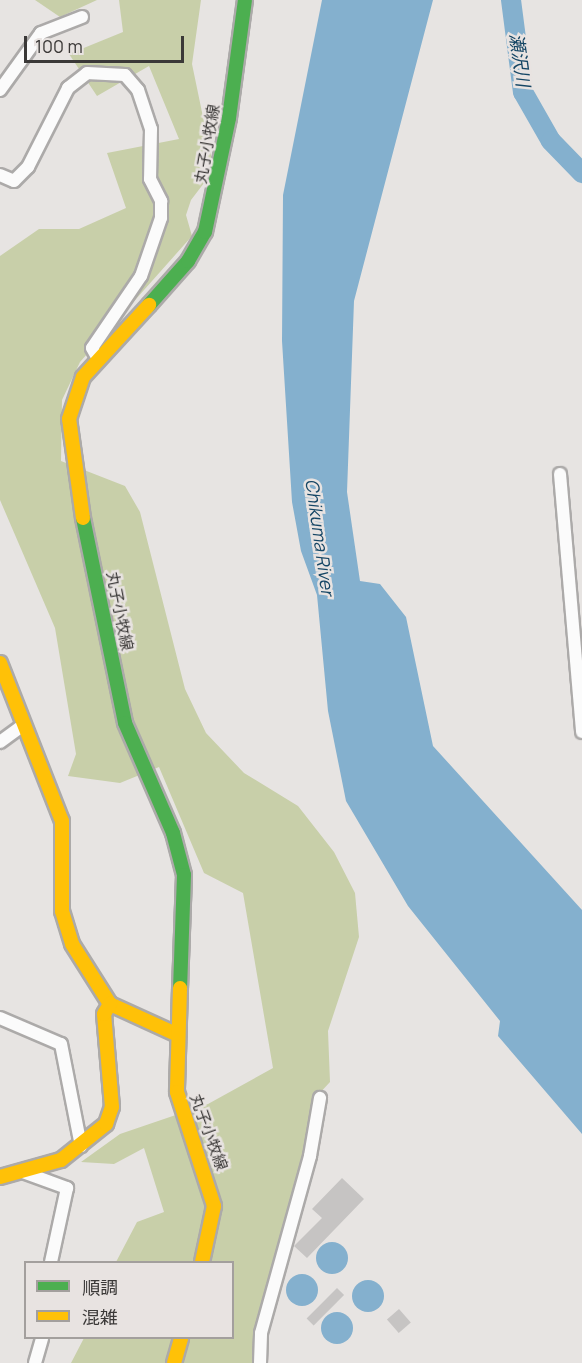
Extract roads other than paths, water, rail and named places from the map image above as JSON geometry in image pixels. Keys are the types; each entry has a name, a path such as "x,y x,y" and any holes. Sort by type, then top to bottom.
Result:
{"street":[{"name":"丸子小牧線","path":"202,1261 214,1206 179,1099 178,1035 185,898 180,854 130,741 71,457 74,394 98,359 188,261 205,232 229,118 245,0"},
{"path":"0,90 41,33 82,17"},
{"path":"0,176 14,181 28,167 68,88 87,73 125,75 138,90 151,129 150,179 161,201 161,218 141,276 92,348 98,359"},
{"path":"560,474 582,732"},
{"path":"0,663 21,727 62,821 62,911 67,934 110,1004 178,1035"},
{"path":"0,742 21,727"},
{"path":"0,1178 23,1172 81,1146 106,1125 112,1107 104,1014 110,1004"},
{"path":"0,1018 61,1044 81,1146"},
{"path":"260,1363 261,1333 310,1156 320,1098"},
{"path":"23,1172 66,1188 51,1261"},
{"path":"35,1363 42,1339"},
{"path":"174,1363 181,1339"}],"water":[{"name":"Chikuma River","path":"322,0 433,0 354,301 347,492 360,581 380,584 406,617 433,746 582,910 582,1134 498,1036 500,1021 408,906 346,801 328,711 317,595 301,551 292,502 282,341 283,195"},
{"path":"332,1242 343,1247 348,1258 343,1269 332,1274 321,1269 316,1258 321,1247"},
{"path":"302,1274 313,1279 318,1290 313,1301 302,1306 291,1301 286,1290 291,1279"},
{"path":"368,1280 379,1285 384,1296 379,1307 368,1312 357,1307 352,1296 357,1285"},
{"path":"337,1312 348,1317 353,1328 348,1339 337,1344 326,1339 321,1328 326,1317"}],"waterway":[{"name":"瀬沢川","path":"511,0 523,92 551,141 582,173"}]}
